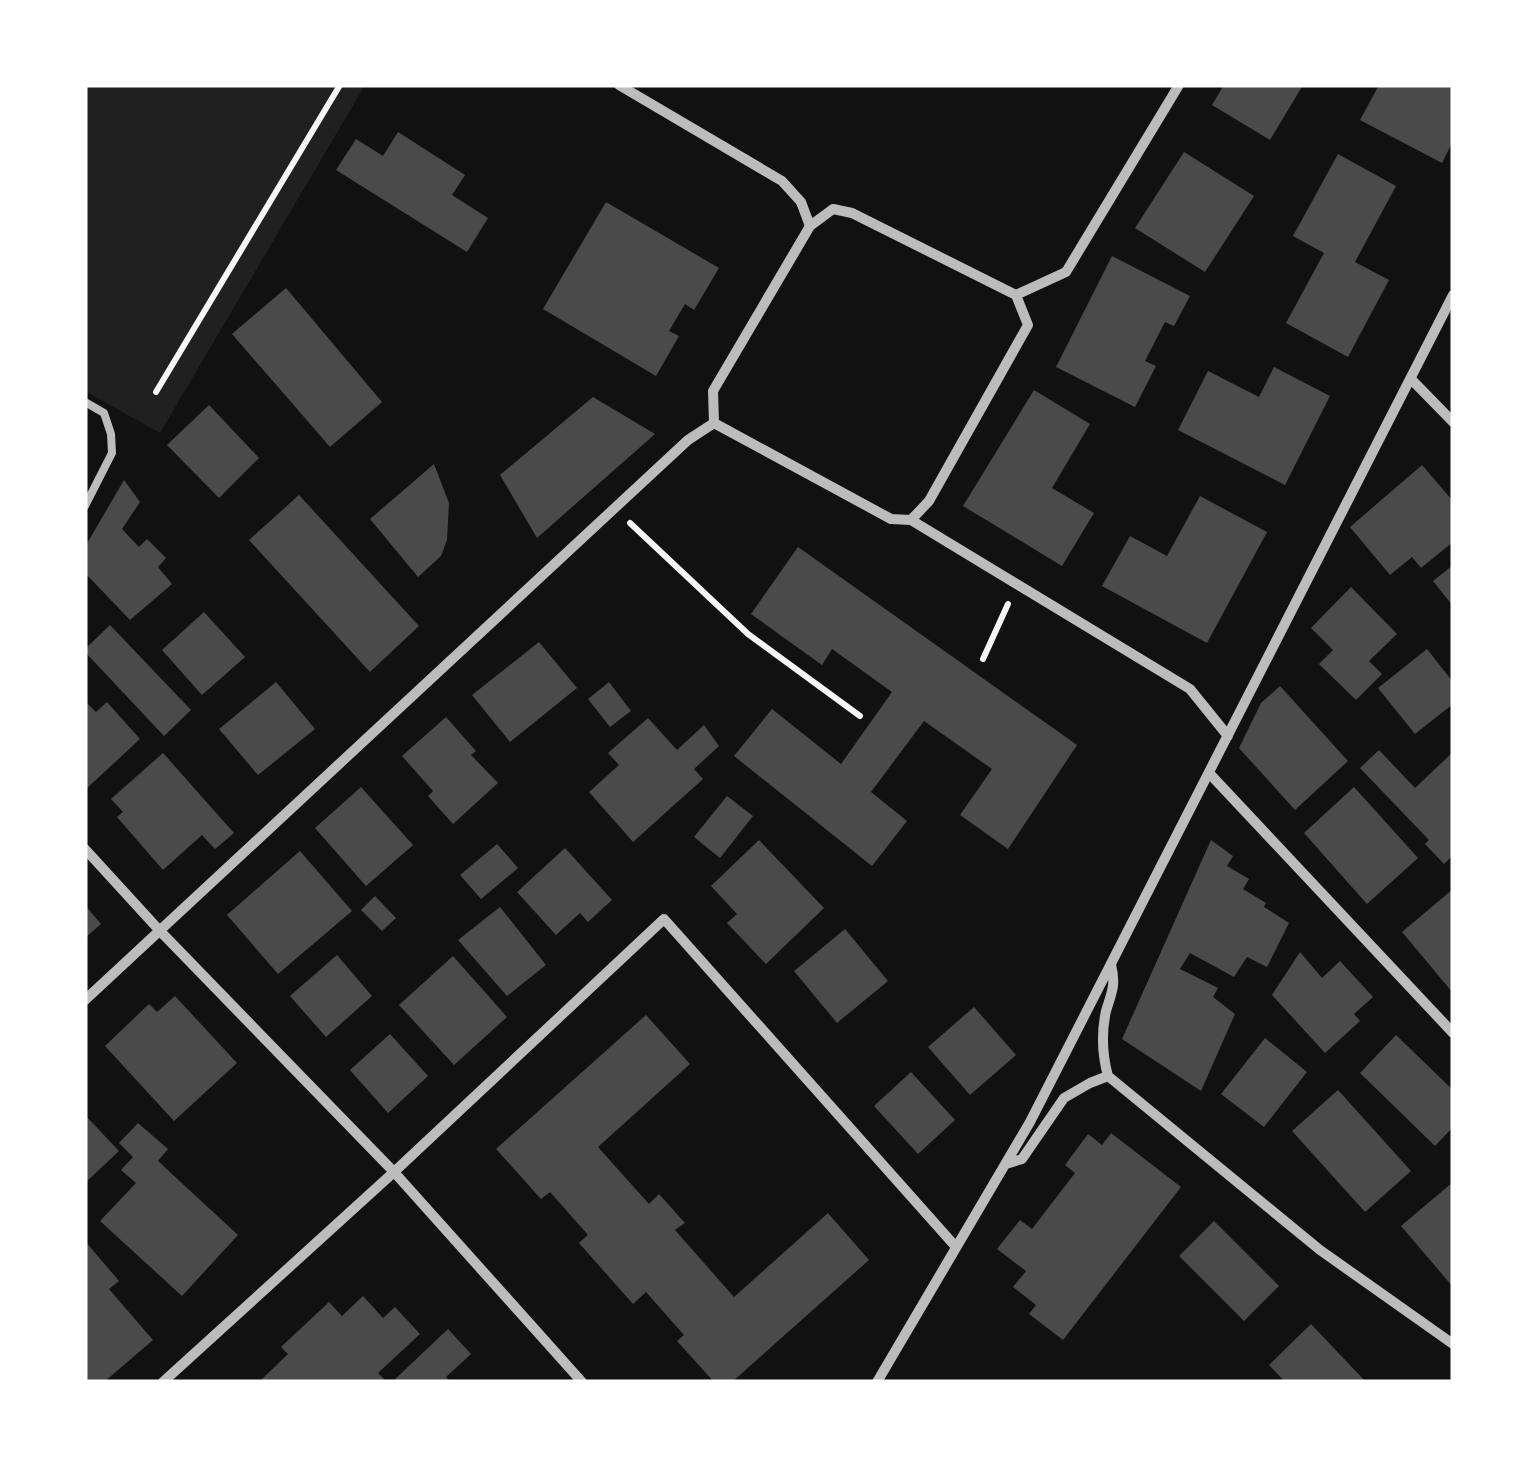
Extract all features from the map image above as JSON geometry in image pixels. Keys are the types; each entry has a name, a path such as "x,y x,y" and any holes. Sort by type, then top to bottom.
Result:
{"street":[{"path":"619,85 782,181 801,202 810,226"},
{"path":"1016,296 1066,272 1179,85"},
{"path":"714,423 713,391 810,226 833,209 852,213 1016,296 1028,326 929,501 911,520"},
{"path":"877,1382 1030,1122 1453,296"},
{"path":"1411,379 1453,422"},
{"path":"85,1000 688,440 714,423"},
{"path":"714,423 890,518 911,520 1190,690 1228,736"},
{"path":"1209,773 1453,1032"},
{"path":"85,850 394,1172 582,1382"},
{"path":"164,1382 664,919 956,1247"},
{"path":"1111,963 1116,985 1106,1014 1102,1050 1108,1076 1320,1250 1453,1344"},
{"path":"1005,1164 1022,1159 1064,1098 1108,1076"}],"lane":[{"path":"85,402 104,413 112,453 85,506"}],"path":[{"path":"156,392 340,85"},
{"path":"614,508 748,634 860,716"},
{"path":"983,659 1016,584"}],"shaded area":[{"path":"85,85 365,85 160,433 85,391"}],"building":[{"path":"1224,85 1303,85 1270,140 1212,105"},
{"path":"1379,85 1453,85 1453,141 1442,163 1360,120"},
{"path":"398,132 465,175 452,195 488,218 467,252 336,170 356,139 383,156"},
{"path":"1184,152 1254,196 1205,272 1135,228"},
{"path":"1338,154 1396,186 1355,262 1389,280 1348,357 1286,323 1324,253 1293,236"},
{"path":"606,202 719,268 694,310 685,304 669,331 679,336 656,376 543,309"},
{"path":"1112,256 1190,296 1174,326 1165,322 1145,361 1156,366 1135,407 1056,367"},
{"path":"286,288 382,402 330,447 232,334"},
{"path":"1274,367 1330,396 1285,485 1178,430 1208,371 1259,397"},
{"path":"1034,390 1090,424 1052,488 1094,513 1062,566 963,506"},
{"path":"593,397 655,434 537,538 500,475"},
{"path":"209,405 259,458 219,498 167,445"},
{"path":"434,464 449,503 447,540 441,556 418,577 370,519"},
{"path":"1422,465 1453,501 1453,542 1421,568 1412,557 1390,575 1350,527"},
{"path":"124,480 140,502 122,529 139,547 147,539 166,558 158,567 172,584 130,620 85,573 85,547"},
{"path":"299,495 419,626 370,672 249,540"},
{"path":"1200,496 1267,532 1207,643 1102,586 1130,536 1167,556"},
{"path":"798,547 1077,745 1008,849 960,815 992,769 924,721 871,792 907,821 872,866 734,756 772,709 841,764 892,692 832,649 822,665 751,614"},
{"path":"1453,565 1453,606 1433,581"},
{"path":"1351,587 1397,634 1369,661 1382,674 1356,700 1319,664 1333,650 1311,628"},
{"path":"204,612 245,657 202,695 162,650"},
{"path":"110,625 191,710 164,736 85,652"},
{"path":"539,642 577,688 510,742 472,695"},
{"path":"1427,649 1453,682 1453,704 1415,734 1378,688"},
{"path":"276,682 315,729 258,775 219,729"},
{"path":"609,682 631,711 610,727 588,699"},
{"path":"1280,686 1348,761 1295,810 1239,748 1261,703"},
{"path":"85,701 96,712 107,702 140,739 85,790"},
{"path":"446,717 476,751 471,755 498,783 453,824 428,796 433,791 402,756"},
{"path":"648,718 677,750 704,725 719,746 694,769 703,779 633,842 589,792 619,765 608,753"},
{"path":"1379,750 1415,788 1453,752 1453,855 1444,864 1425,844 1429,840 1360,768"},
{"path":"163,753 234,833 215,849 202,835 163,870 117,817 123,812 111,799"},
{"path":"361,787 413,845 366,886 315,828"},
{"path":"1354,787 1418,858 1367,904 1304,833"},
{"path":"727,796 753,816 720,858 694,837"},
{"path":"759,840 824,908 766,964 727,923 737,914 711,886"},
{"path":"1211,840 1233,856 1227,866 1249,879 1243,889 1289,923 1267,967 1247,957 1234,977 1190,953 1180,969 1218,988 1213,997 1235,1014 1201,1091 1122,1039"},
{"path":"497,844 518,868 481,899 460,875"},
{"path":"565,848 612,900 588,922 580,913 556,935 517,892"},
{"path":"300,851 352,911 278,974 227,915"},
{"path":"1453,889 1453,993 1402,932"},
{"path":"375,896 396,918 382,931 361,910"},
{"path":"85,905 101,924 85,938"},
{"path":"500,907 546,965 507,996 458,940"},
{"path":"845,929 888,981 837,1023 794,971"},
{"path":"1300,952 1322,978 1340,961 1373,997 1354,1014 1360,1021 1325,1053 1272,995"},
{"path":"337,955 372,996 326,1037 290,996"},
{"path":"453,956 507,1017 454,1065 399,1005"},
{"path":"175,996 237,1063 174,1121 105,1046 149,1004 157,1012"},
{"path":"974,1007 1016,1055 970,1095 928,1047"},
{"path":"646,1015 690,1064 598,1147 649,1204 659,1194 685,1223 675,1230 734,1297 828,1213 869,1260 732,1382 714,1382 677,1341 684,1335 646,1292 633,1304 579,1243 588,1235 550,1192 541,1199 496,1149"},
{"path":"390,1034 428,1076 388,1113 350,1070"},
{"path":"1396,1035 1453,1090 1453,1127 1435,1146 1360,1073"},
{"path":"1265,1038 1307,1072 1264,1127 1221,1094"},
{"path":"911,1072 955,1120 918,1154 874,1106"},
{"path":"1338,1090 1411,1171 1365,1212 1292,1131"},
{"path":"85,1115 119,1151 85,1183"},
{"path":"138,1123 168,1149 158,1161 238,1235 182,1296 100,1221 136,1183 121,1170 133,1157 119,1143"},
{"path":"1111,1133 1181,1187 1063,1340 1029,1314 1036,1305 1013,1287 1026,1271 997,1249 1020,1220 1032,1229 1075,1173 1065,1165 1088,1134 1102,1145"},
{"path":"1453,1182 1453,1287 1401,1226"},
{"path":"1214,1221 1279,1286 1244,1321 1179,1256"},
{"path":"85,1241 119,1281 109,1289 153,1340 104,1382 85,1382"},
{"path":"363,1296 383,1318 395,1307 420,1334 378,1373 387,1382 261,1380 288,1354 281,1347 329,1302 342,1316"},
{"path":"1311,1324 1366,1382 1285,1382 1269,1365"},
{"path":"448,1329 471,1354 446,1377 451,1382 392,1382"}]}
